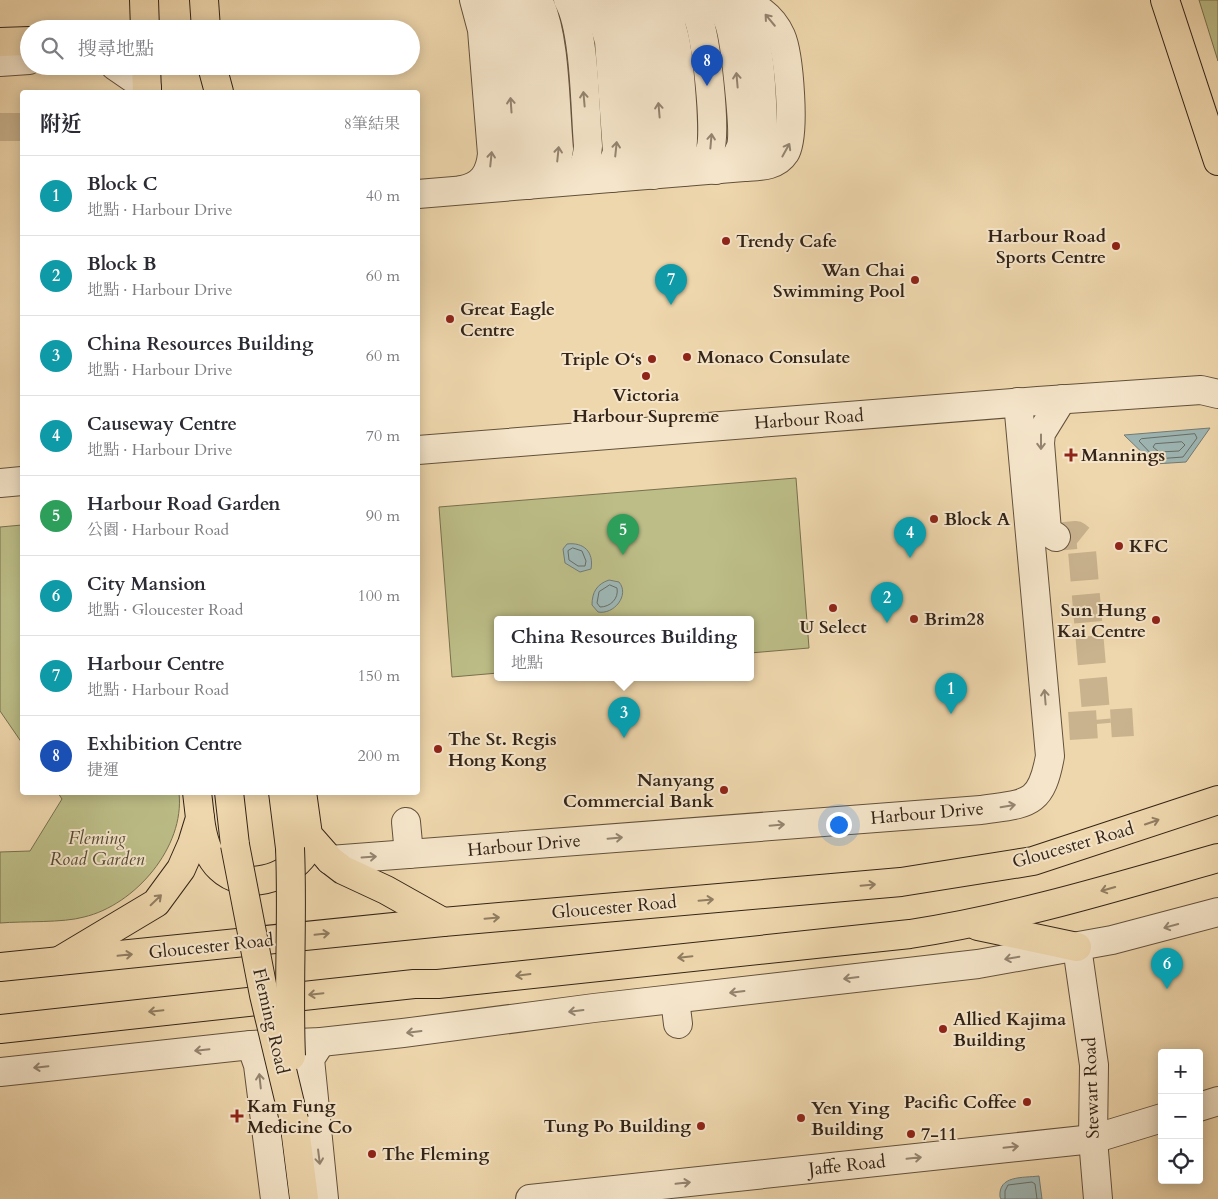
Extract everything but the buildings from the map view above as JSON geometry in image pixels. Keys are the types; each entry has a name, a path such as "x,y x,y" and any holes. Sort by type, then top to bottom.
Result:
{"main road":[{"path":"204,0 205,20"},
{"path":"1165,0 1218,161"},
{"path":"0,42 20,41"},
{"path":"214,75 218,90"},
{"name":"Fleming Road","path":"229,795 240,876 264,995 304,1122"},
{"name":"Fleming Road","path":"294,797 289,994 304,1122 304,1199"},
{"name":"Fleming Road","path":"294,797 308,835"},
{"name":"Gloucester Road","path":"0,967 443,922 901,882 1032,861 1218,800"},
{"path":"199,805 206,843 215,862 228,874 247,880 266,880 293,867 305,853 308,835"},
{"path":"59,962 156,902 181,869 192,844 199,805"},
{"path":"308,835 330,860 343,870 386,890 443,922"},
{"path":"0,1029 414,984 438,984 910,934 971,924 1061,902 1218,858"},
{"path":"971,924 1077,947"}],"street":[{"path":"474,0 482,30 492,154 489,170 481,182 472,188 494,188 538,183 548,177 556,165 559,149 550,37 544,13 538,0"},
{"path":"494,188 494,186 504,180 514,161 505,30 497,0"},
{"path":"494,188 517,184 526,178 537,159 527,34 518,0"},
{"path":"557,183 568,180 577,174 586,162 588,146 578,34 575,15 568,0"},
{"path":"597,0 609,41 617,152 607,172 597,178 744,168 753,163 759,156 764,140 754,36 747,18 718,1"},
{"path":"618,0 628,24 631,41 640,142 637,158 632,167 619,177"},
{"path":"619,177 643,174 650,169 659,156 662,140 654,42 649,23 638,0"},
{"path":"420,194 664,172 676,163 681,154 683,138 676,43 667,13 659,0"},
{"path":"681,172 692,170 705,161 710,152 713,136 705,45 698,18 693,8 684,0"},
{"path":"716,170 727,165 736,156 742,136 732,32 718,1"},
{"path":"0,62 20,61"},
{"path":"133,75 147,82"},
{"name":"Harbour Road","path":"420,450 1018,402 1212,389"},
{"path":"1047,537 1040,443 1041,433 1062,399"},
{"name":"Harbour Drive","path":"330,860 981,810 1015,805 1034,798 1046,781 1050,756 1058,727 1047,537 1018,402"},
{"path":"0,483 20,481"},
{"path":"406,822 409,854"},
{"path":"0,1072 251,1045 321,1042 677,1011 785,986 978,964 1077,947 1129,936 1218,912"},
{"path":"782,947 785,986"},
{"name":"Stewart Road","path":"1077,947 1094,1065 1093,1139 1098,1199"},
{"name":"Fleming Road","path":"321,1042 310,1059 304,1122 324,1199"},
{"name":"Fleming Road","path":"251,1045 258,1065 275,1199"},
{"name":"Fleming Road","path":"265,1130 267,1116 273,1106 287,1101 302,1104 310,1110 304,1122"},
{"path":"1203,1106 1218,1101"},
{"name":"Jaffe Road","path":"530,1199 1093,1139 1158,1119"}],"green space":[{"path":"1199,0 1218,0 1218,61"},
{"path":"796,478 809,648 754,653 754,616 494,616 494,673 452,677 439,507"},
{"path":"20,525 20,740 0,711 0,527"},
{"name":"Fleming Road Garden","path":"59,795 179,795 179,813 174,833 165,853 153,871 138,887 121,900 103,910 75,919 0,923 0,852 30,851 62,799"}],"water":[{"path":"1210,428 1186,462 1154,464 1124,435"},
{"path":"567,544 578,545 586,549 591,558 591,569 580,572 565,563 563,549"},
{"path":"609,580 619,582 623,593 615,607 604,612 598,612 592,605 594,592 598,586"},
{"path":"1039,1176 1042,1199 1001,1199 1000,1190 1007,1181"}],"tunnel":[{"path":"0,127 20,127"},
{"path":"1054,537 1076,535 1081,539 1097,724"},
{"path":"1069,726 1133,722"}],"place":[{"name":"Exhibition Centre","path":"707,86"},
{"name":"Trendy Cafe","path":"726,241"},
{"name":"Harbour Road Sports Centre","path":"1116,246"},
{"name":"Wan Chai Swimming Pool","path":"915,280"},
{"name":"Harbour Centre","path":"671,305"},
{"name":"Great Eagle Centre","path":"450,319"},
{"name":"Monaco Consulate","path":"687,357"},
{"name":"Triple O‘s","path":"652,359"},
{"name":"Victoria Harbour Supreme","path":"646,376"},
{"name":"Mannings","path":"1071,455"},
{"name":"Block A","path":"934,519"},
{"name":"KFC","path":"1119,546"},
{"name":"Harbour Road Garden","path":"623,555"},
{"name":"Causeway Centre","path":"910,558"},
{"name":"U Select","path":"833,608"},
{"name":"Brim28","path":"914,619"},
{"name":"Sun Hung Kai Centre","path":"1156,620"},
{"name":"Block B","path":"887,623"},
{"name":"Block C","path":"951,714"},
{"name":"China Resources Building","path":"624,738"},
{"name":"The St. Regis Hong Kong","path":"438,749"},
{"name":"Nanyang Commercial Bank","path":"724,790"},
{"name":"City Mansion","path":"1167,989"},
{"name":"Allied Kajima Building","path":"943,1029"},
{"name":"Pacific Coffee","path":"1027,1102"},
{"name":"Kam Fung Medicine Co","path":"237,1116"},
{"name":"Yen Ying Building","path":"801,1118"},
{"name":"Tung Po Building","path":"701,1126"},
{"name":"7-11","path":"911,1134"},
{"name":"The Fleming","path":"372,1154"}]}
